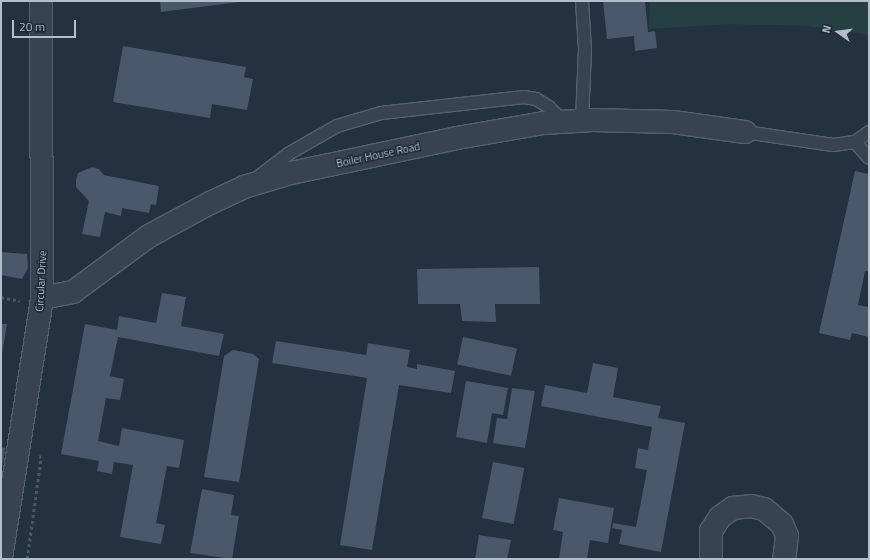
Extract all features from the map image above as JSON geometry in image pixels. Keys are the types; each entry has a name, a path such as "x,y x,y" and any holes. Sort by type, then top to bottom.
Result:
{"street":[{"name":"Circular Drive","path":"1,558 35,300 41,1"},
{"name":"Boiler House Road","path":"35,300 73,292 149,236 244,187 291,173 457,138 572,122 673,122 745,132"},
{"path":"711,559 711,531 720,517 733,508 751,506 764,509 782,524 787,536 784,559"}],"lane":[{"path":"244,187 288,154 337,126 381,113 524,97 536,99 572,122 585,50 582,1"},
{"path":"745,132 833,145 855,142 869,132"},
{"path":"855,142 869,158"}],"path":[{"path":"1,297 35,300"}],"green space":[{"path":"650,1 869,1 869,35 808,26 729,24 649,29"}],"building":[{"path":"160,1 239,1 239,2 161,12"},
{"path":"603,1 645,1 648,32 655,31 657,48 635,51 634,36 607,39"},
{"path":"123,46 246,67 244,77 253,79 247,110 212,104 210,118 113,102"},
{"path":"92,167 99,169 104,175 159,186 156,205 151,204 149,213 122,208 121,216 105,212 100,237 82,234 89,201 76,187 76,180 78,173"},
{"path":"855,171 869,174 869,271 865,271 858,305 869,307 869,337 852,333 850,340 819,333"},
{"path":"1,252 27,254 28,268 22,279 1,275"},
{"path":"539,267 540,304 495,304 496,322 462,321 460,304 418,304 417,269"},
{"path":"162,293 186,297 181,326 224,334 219,356 118,337 110,376 124,379 120,400 106,398 98,441 119,446 122,428 184,440 179,468 167,466 156,523 165,525 161,544 120,537 133,465 114,462 112,474 97,471 99,461 61,454 85,324 117,330 119,316 156,323"},
{"path":"1,324 7,324 2,354 1,354"},
{"path":"463,337 517,348 511,376 457,364"},
{"path":"276,341 366,355 368,343 410,350 407,367 417,369 417,364 455,371 451,393 399,385 372,550 340,545 367,378 272,363"},
{"path":"233,350 253,354 259,359 239,482 204,477 224,356"},
{"path":"593,363 618,368 613,397 661,406 658,418 685,423 661,552 619,544 622,530 612,528 613,523 636,527 647,470 635,468 638,448 648,450 652,427 541,406 545,385 587,393"},
{"path":"466,381 508,388 503,415 492,413 487,443 456,437"},
{"path":"512,388 535,391 525,448 493,443 497,418 507,419"},
{"path":"1,447 5,448 2,468 1,468"},
{"path":"493,462 524,468 514,524 482,518"},
{"path":"202,489 234,495 231,515 239,516 232,559 190,553"},
{"path":"559,498 614,508 608,543 590,540 587,559 559,559 563,532 553,530"},
{"path":"479,535 511,540 507,559 475,559"}]}
